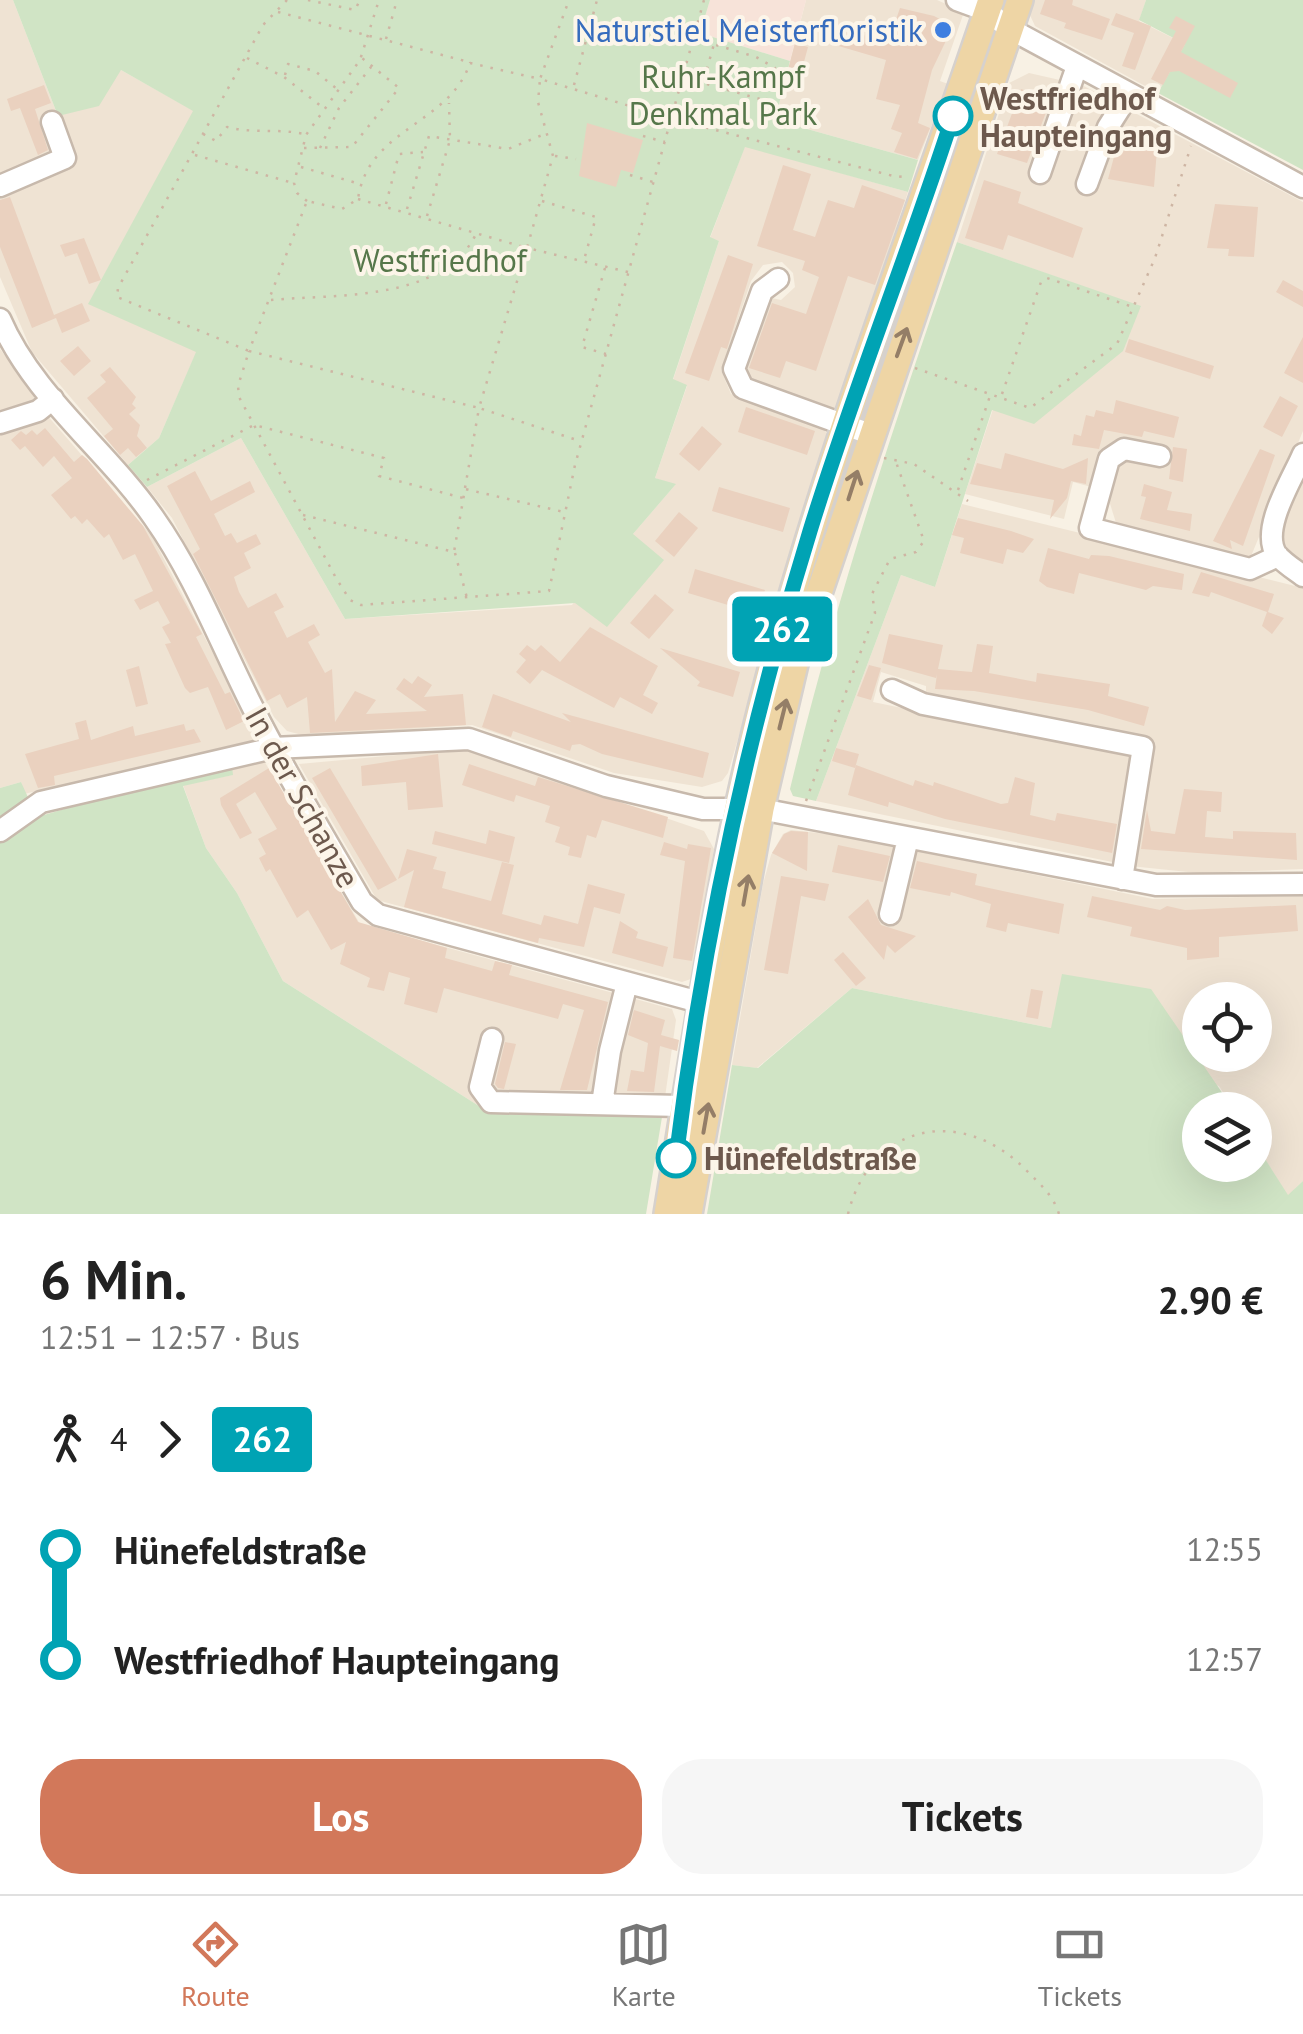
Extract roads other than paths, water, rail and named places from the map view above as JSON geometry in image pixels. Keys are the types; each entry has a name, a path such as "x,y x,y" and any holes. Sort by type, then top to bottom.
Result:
{"main road":[{"path":"667,1214 699,1002 749,808 805,546 895,362 1020,0"},
{"path":"860,436 930,182 989,5"},
{"path":"689,1214 749,808"}],"street":[{"path":"957,0 989,5 1010,29 1303,187"},
{"path":"1040,173 1077,66"},
{"path":"1086,184 1108,127 1129,94"},
{"path":"0,186 65,158 52,122"},
{"path":"778,279 762,291 734,369 737,382 743,388 860,436"},
{"name":"In der Schanze","path":"0,318 8,338 53,399 130,489 179,556 273,748 362,902 378,914 699,1002"},
{"path":"0,423 38,411 53,399"},
{"path":"1160,456 1124,449 1109,459 1090,528 1250,569 1278,556"},
{"path":"1303,454 1274,524 1272,540 1278,556 1303,576"},
{"path":"892,690 923,704 1144,747 1122,879"},
{"path":"0,831 41,802 273,748 469,739 606,786 703,809 749,808 1122,879 1201,888 1303,884"},
{"path":"890,914 908,838"},
{"path":"602,1104 610,1051 628,984"},
{"path":"492,1038 480,1087 491,1102 682,1106"}],"place":[{"name":"Naturstiel Meisterfloristik","path":"943,30"},
{"name":"Westfriedhof Haupteingang","path":"953,116"},
{"name":"Hünefeldstraße","path":"676,1158"}],"park label":[{"name":"Ruhr-Kampf Denkmal Park","path":"723,94"},
{"name":"Westfriedhof","path":"440,260"}]}
